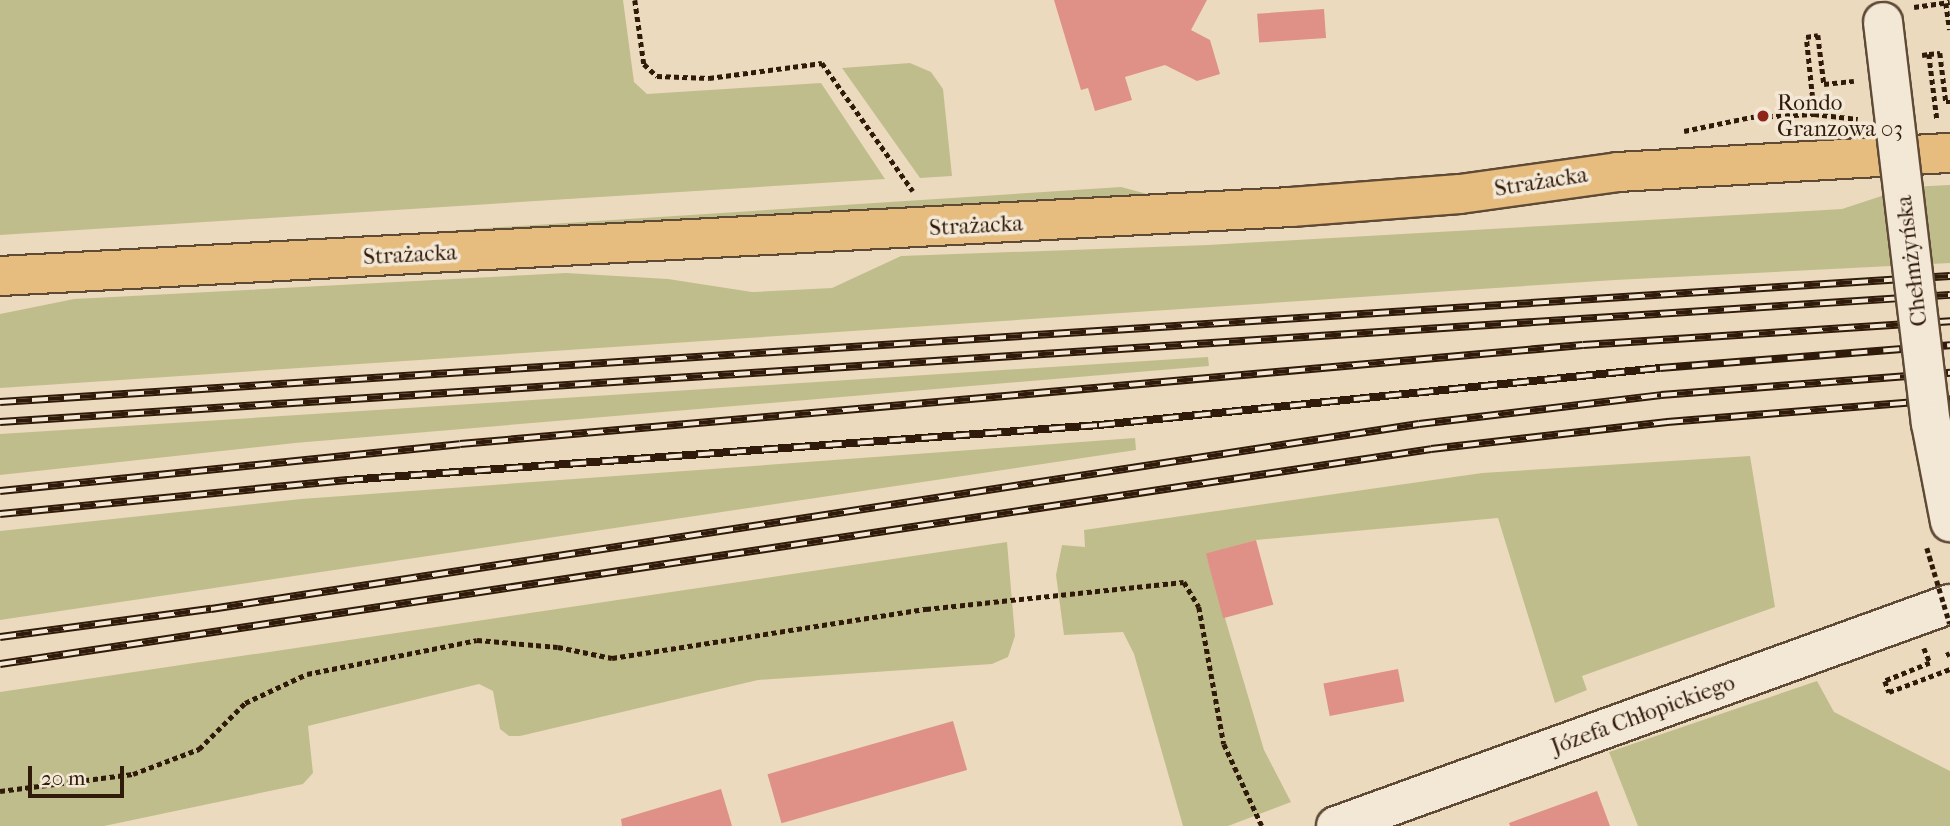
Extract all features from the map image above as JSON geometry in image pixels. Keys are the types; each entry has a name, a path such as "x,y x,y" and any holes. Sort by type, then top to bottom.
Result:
{"main road":[{"name":"Strażacka","path":"0,276 1264,208 1460,194 1608,172 1950,153"}],"street":[{"name":"Chełmżyńska","path":"1892,10 1931,423 1950,522"},
{"name":"Józefa Chłopickiego","path":"1336,826 1950,604"}],"path":[{"path":"635,0 644,64 657,76 709,78 822,64 915,193"},
{"path":"1892,10 1948,3 1950,30"},
{"path":"1815,114 1806,37 1818,35 1824,84 1855,80"},
{"path":"1929,54 1940,53 1946,102 1950,102"},
{"path":"0,791 133,774 199,749 245,704 307,674 477,640 558,647 612,658 926,609 1184,582 1199,607 1224,744 1262,826"},
{"path":"1928,657 1930,663 1885,681 1889,692 1950,669"}],"shaded area":[{"path":"0,0 623,0 634,82 647,94 821,83 885,179 0,235"},
{"path":"910,63 931,72 943,89 952,176 920,178 842,68"},
{"path":"1950,185 1950,263 1615,280 0,388 0,314 74,299 566,273 668,279 752,292 832,288 901,256 1208,245 1842,209 1909,187"},
{"path":"1121,187 1151,195 361,238 473,229"},
{"path":"1208,357 1209,366 295,443 0,475 0,434"},
{"path":"1135,438 1136,450 0,620 0,531 301,499"},
{"path":"1750,456 1775,607 1582,676 1587,690 1555,703 1498,518 1256,540 1206,554 1264,750 1291,802 1228,826 1183,826 1134,654 1123,632 1064,635 1056,575 1062,545 1085,547 1084,530 1482,473"},
{"path":"1007,542 1015,636 1008,657 992,664 758,680 520,736 509,736 500,729 493,691 479,684 308,726 313,773 303,784 104,826 0,826 0,692"},
{"path":"1817,681 1834,712 1950,771 1950,826 1638,826 1609,752"}],"building":[{"path":"1054,0 1207,0 1191,30 1210,40 1220,74 1197,81 1165,65 1125,77 1132,100 1095,111 1088,88 1081,90"},
{"path":"1324,9 1326,38 1259,43 1257,14"},
{"path":"1256,540 1273,605 1223,618 1206,553"},
{"path":"1398,669 1404,701 1330,716 1323,684"},
{"path":"953,721 967,770 782,823 767,774"},
{"path":"721,789 732,826 622,826 621,819"},
{"path":"1597,791 1610,826 1510,826 1509,823"}],"railway":[{"path":"0,402 1950,276"},
{"path":"0,422 1950,295"},
{"path":"0,491 460,444 1583,345 1950,321"},
{"path":"0,514 347,480 1099,425 1660,368 1950,345"},
{"path":"0,637 211,609 1419,424 1661,395 1950,373"},
{"path":"0,664 1431,449 1667,422 1950,399"}],"place":[{"name":"Rondo Granzowa 03","path":"1763,116"}]}
